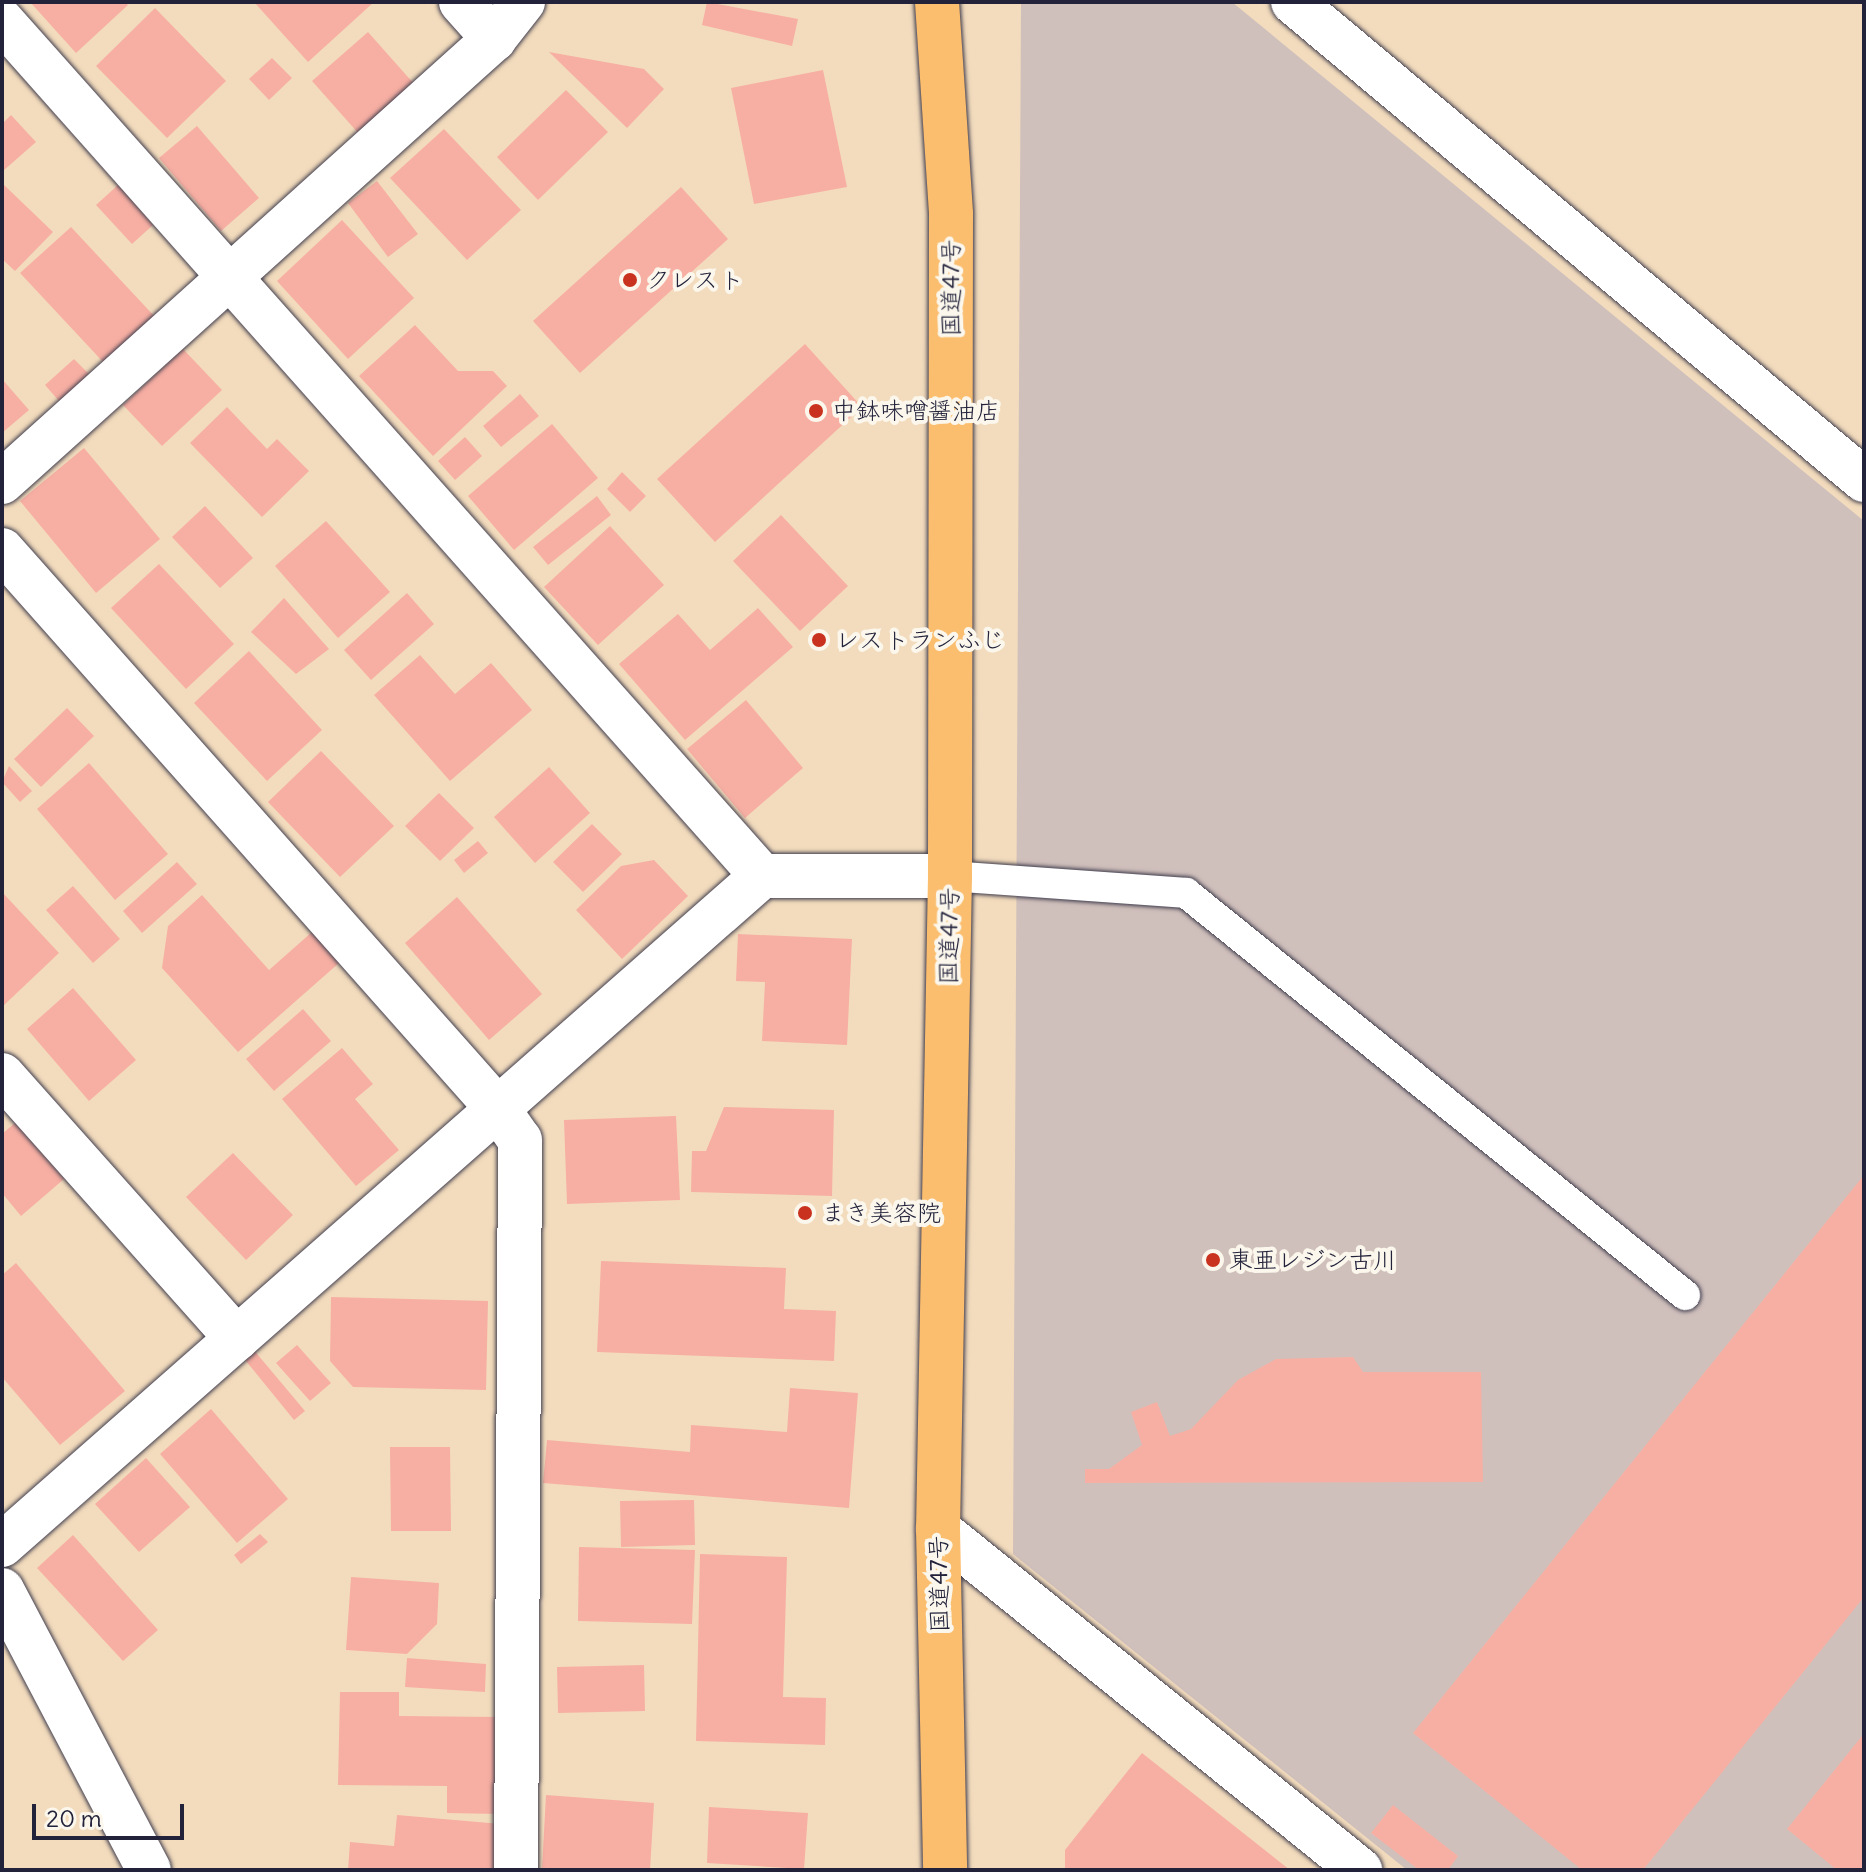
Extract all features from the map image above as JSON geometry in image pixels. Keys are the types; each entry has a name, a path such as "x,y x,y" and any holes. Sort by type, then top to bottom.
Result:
{"highway":[{"name":"国道47号","path":"937,2 951,215 950,876 938,1529 945,1870"}],"street":[{"path":"461,2 494,39"},
{"path":"2,482 494,39 523,2"},
{"path":"1293,2 1864,480"},
{"path":"2,21 762,876"},
{"path":"2,550 498,1109 520,1140 516,1870"},
{"path":"2,1545 762,876 950,876"},
{"path":"2,1075 237,1339"},
{"path":"938,1529 1360,1870"},
{"path":"2,1590 149,1870"}],"lane":[{"path":"950,876 1186,893 1685,1295"}],"shaded area":[{"path":"1021,2 1232,2 1864,521 1864,1870 1407,1870 1013,1554"}],"building":[{"path":"30,2 125,2 128,5 76,53"},
{"path":"254,2 374,2 308,62"},
{"path":"707,2 798,19 792,46 702,25"},
{"path":"155,8 226,81 167,138 96,66"},
{"path":"368,32 415,85 359,134 312,81"},
{"path":"549,52 644,69 664,89 627,128"},
{"path":"272,58 292,78 269,100 249,79"},
{"path":"823,70 847,187 754,204 731,88"},
{"path":"566,90 608,132 538,200 497,157"},
{"path":"11,115 36,142 3,171 2,124"},
{"path":"197,126 259,198 221,231 159,158"},
{"path":"444,129 521,210 467,260 390,178"},
{"path":"377,181 418,234 388,257 348,203"},
{"path":"2,183 53,232 15,271 2,259"},
{"path":"118,185 153,225 132,244 96,205"},
{"name":"クレスト","path":"681,187 728,239 580,373 533,321"},
{"path":"342,220 414,298 348,359 277,281"},
{"path":"71,227 156,318 105,364 20,273"},
{"path":"415,325 458,371 493,371 507,386 433,456 359,376"},
{"path":"805,344 862,407 715,542 657,479"},
{"path":"183,349 222,390 162,446 123,405"},
{"path":"74,359 89,374 59,401 45,385"},
{"path":"2,379 29,410 2,433"},
{"path":"520,394 539,416 501,447 483,426"},
{"path":"227,407 267,449 277,439 309,471 262,517 190,443"},
{"path":"552,424 598,478 514,550 468,496"},
{"path":"465,437 482,456 455,480 438,461"},
{"path":"84,448 160,539 96,593 20,501"},
{"path":"622,472 646,496 630,512 607,489"},
{"path":"597,496 611,515 548,565 533,547"},
{"path":"205,506 253,558 220,588 172,537"},
{"path":"781,515 848,586 800,631 733,561"},
{"path":"326,521 390,592 338,638 275,566"},
{"path":"610,526 664,585 598,645 544,587"},
{"path":"159,564 234,644 186,689 111,608"},
{"path":"407,593 434,624 371,680 344,650"},
{"path":"284,598 329,649 296,674 251,632"},
{"path":"758,608 793,647 685,740 619,664 678,614 710,650"},
{"path":"249,651 322,730 267,781 194,703"},
{"path":"420,655 455,694 491,663 532,710 450,781 374,695"},
{"path":"746,700 803,768 745,818 687,749"},
{"path":"67,708 94,736 41,787 14,759"},
{"path":"321,751 394,826 340,877 268,802"},
{"path":"89,763 168,854 115,900 37,809"},
{"path":"9,766 32,791 20,802 2,782"},
{"path":"549,767 590,813 535,863 494,817"},
{"path":"439,793 474,828 440,861 405,826"},
{"path":"592,824 622,854 583,892 553,862"},
{"path":"478,841 488,853 464,873 454,860"},
{"path":"654,860 688,896 622,959 576,910 621,866"},
{"path":"177,862 197,884 142,933 123,911"},
{"path":"73,886 120,939 93,963 46,910"},
{"path":"2,892 59,953 2,1007"},
{"path":"202,895 269,970 312,932 339,963 238,1052 162,968 168,926"},
{"path":"457,897 542,994 489,1040 405,943"},
{"path":"738,934 852,939 847,1045 762,1041 765,982 736,981"},
{"path":"73,988 136,1060 89,1101 27,1029"},
{"path":"303,1009 331,1041 274,1091 246,1059"},
{"path":"342,1048 373,1084 355,1099 399,1150 356,1186 282,1099"},
{"path":"724,1107 834,1110 832,1196 691,1192 692,1151 706,1151"},
{"path":"676,1116 680,1200 567,1204 564,1120"},
{"path":"15,1123 64,1179 21,1216 2,1193 2,1134"},
{"path":"233,1153 293,1215 246,1260 186,1197"},
{"path":"1864,1175 1864,1597 1643,1870 1582,1870 1413,1733"},
{"path":"601,1261 786,1268 784,1309 836,1311 834,1361 597,1352"},
{"path":"16,1263 125,1391 60,1445 2,1377 2,1275"},
{"path":"331,1297 488,1301 486,1390 353,1387 330,1361"},
{"path":"297,1345 331,1383 310,1401 276,1363"},
{"path":"253,1349 305,1411 294,1420 246,1361"},
{"path":"1353,1357 1363,1372 1481,1372 1483,1482 1085,1483 1085,1469 1109,1469 1142,1445 1131,1412 1157,1402 1170,1436 1191,1429 1238,1380 1276,1359"},
{"path":"790,1388 858,1393 849,1508 543,1483 547,1440 690,1452 691,1425 787,1432"},
{"path":"211,1409 288,1499 237,1543 160,1454"},
{"path":"390,1447 450,1447 451,1531 391,1531"},
{"path":"146,1458 190,1507 139,1552 95,1504"},
{"path":"694,1500 695,1545 621,1547 620,1501"},
{"path":"260,1534 268,1542 241,1564 234,1555"},
{"path":"73,1535 158,1630 123,1661 37,1568"},
{"path":"579,1547 695,1550 692,1624 578,1621"},
{"path":"700,1554 787,1557 783,1697 826,1698 825,1745 696,1741"},
{"path":"351,1577 439,1583 437,1624 407,1654 346,1650"},
{"path":"407,1658 486,1664 485,1692 405,1687"},
{"path":"644,1665 645,1711 558,1713 557,1667"},
{"path":"340,1692 399,1692 399,1716 500,1717 499,1814 447,1813 447,1786 338,1785"},
{"path":"1862,1736 1864,1870 1837,1870 1787,1829"},
{"path":"1142,1753 1290,1870 1065,1870 1065,1850"},
{"path":"546,1795 654,1803 650,1870 542,1869"},
{"path":"1393,1805 1458,1856 1448,1870 1419,1870 1371,1833"},
{"path":"709,1807 808,1813 804,1869 707,1863"},
{"path":"397,1815 501,1824 498,1870 348,1870 350,1842 394,1846"}],"place":[{"name":"クレスト","path":"630,280"},
{"name":"中鉢味噌醤油店","path":"816,411"},
{"name":"レストランふじ","path":"819,640"},
{"name":"まき美容院","path":"805,1213"},
{"name":"東亜レジン古川","path":"1213,1260"}]}
